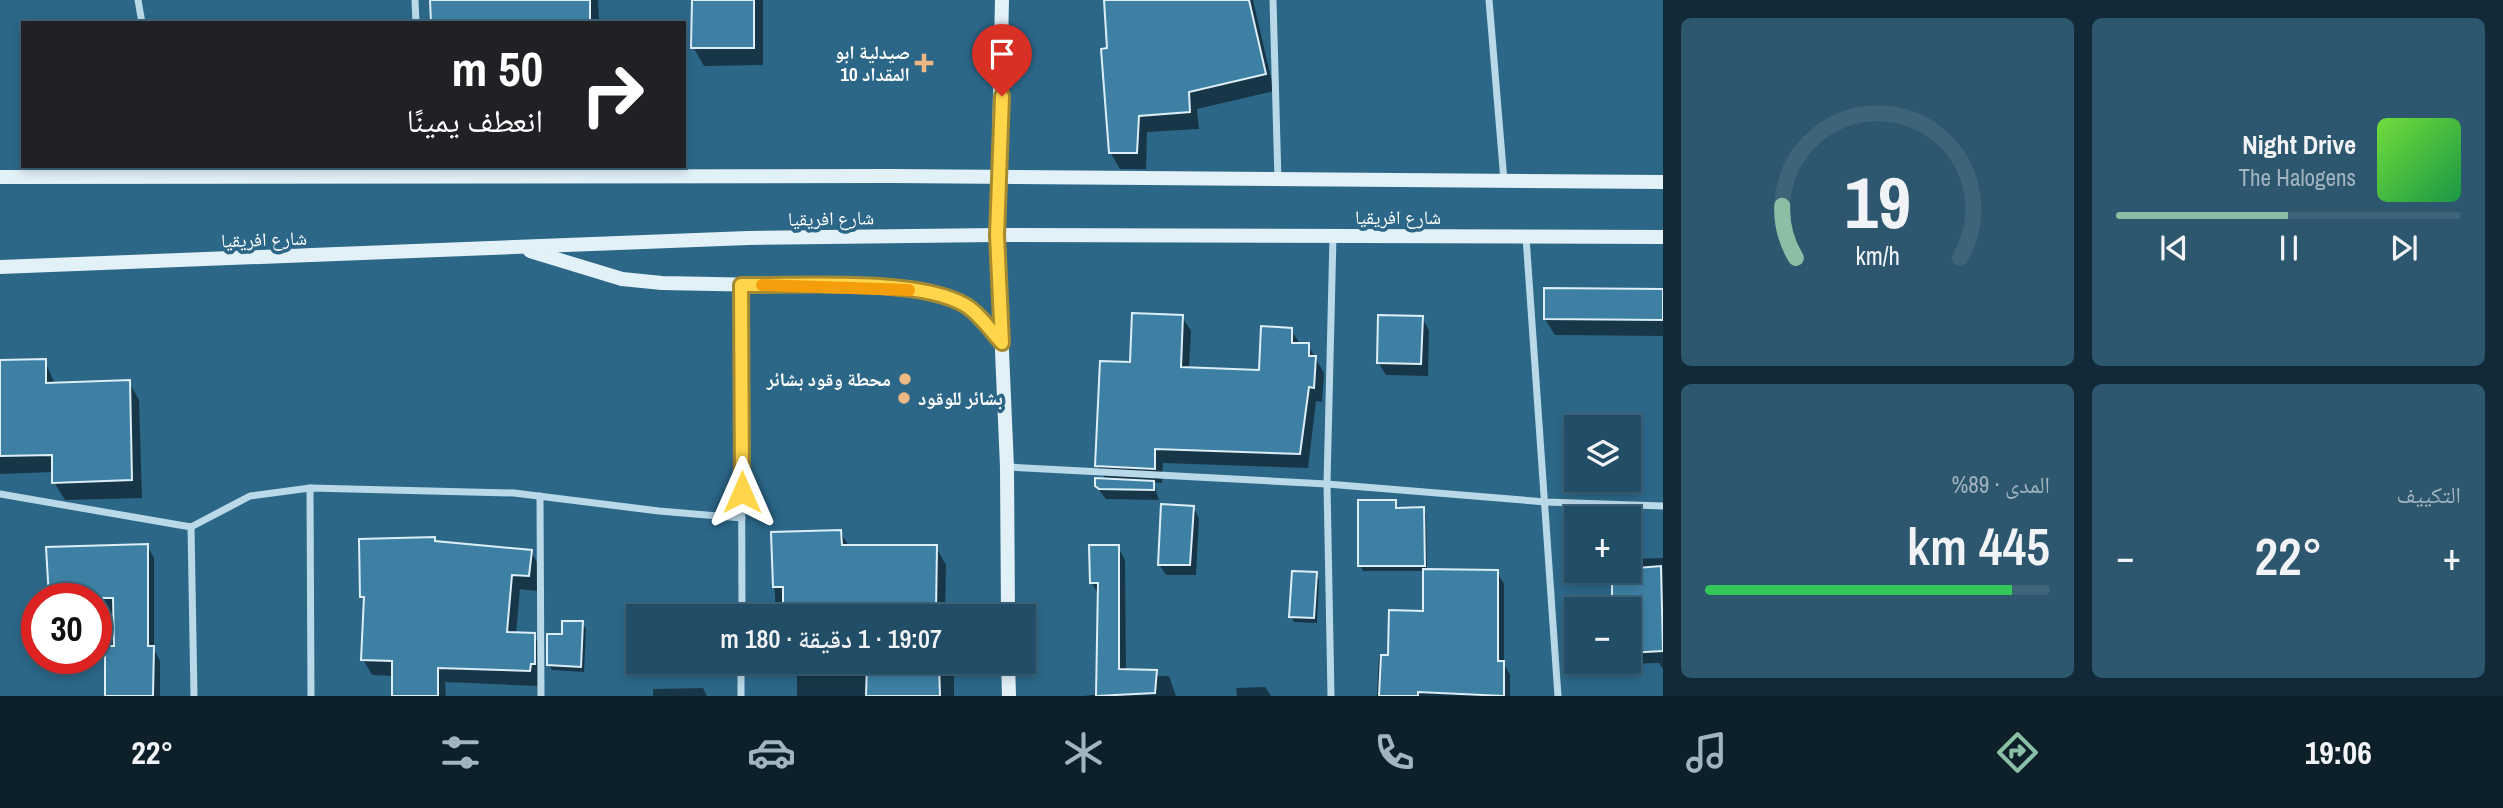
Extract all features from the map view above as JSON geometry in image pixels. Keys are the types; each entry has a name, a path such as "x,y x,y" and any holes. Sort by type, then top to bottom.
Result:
{"street":[{"path":"138,0 142,21"},
{"path":"415,0 416,21"},
{"path":"1002,0 997,235 1007,467 1008,604"},
{"path":"1273,0 1279,181"},
{"path":"1489,0 1504,182"},
{"name":"شارع افريقيا","path":"0,177 156,171 419,170 999,179 1663,182"},
{"name":"شارع افريقيا","path":"0,267 522,249 748,238 997,235 1663,237"},
{"path":"1331,696 1327,484 1333,236"},
{"path":"1527,237 1558,696"},
{"path":"522,249 622,279 741,285 875,287 938,293 967,306 1002,343"},
{"path":"741,285 741,604"},
{"path":"1007,467 1327,484 1546,502 1663,506"},
{"path":"0,494 191,527 250,496 310,488 540,496 742,518"},
{"path":"310,488 311,696"},
{"path":"540,496 541,696"},
{"path":"191,527 194,696"},
{"path":"741,674 741,696"},
{"path":"1009,674 1009,696"}],"building":[{"path":"430,0 590,0 590,21 431,21"},
{"path":"692,0 754,0 754,48 691,48"},
{"path":"1104,0 1249,0 1266,74 1189,92 1190,112 1139,116 1137,153 1109,153 1101,49 1107,48"},
{"path":"1544,288 1663,289 1663,320 1544,319"},
{"path":"1132,313 1183,315 1181,367 1259,370 1261,326 1292,328 1292,343 1309,343 1309,356 1316,356 1314,388 1309,387 1300,454 1155,449 1155,469 1095,466 1100,361 1130,362"},
{"path":"1378,315 1423,316 1421,364 1377,363"},
{"path":"46,359 46,383 130,380 132,480 52,483 52,455 0,456 0,360"},
{"path":"1095,478 1154,481 1154,490 1099,489 1095,486"},
{"path":"1358,500 1396,500 1396,508 1424,507 1425,566 1358,566"},
{"path":"1161,504 1194,506 1190,565 1158,565"},
{"path":"841,530 842,545 937,545 936,604 783,604 783,587 773,587 771,532"},
{"path":"435,537 435,541 532,550 529,576 512,575 507,632 535,633 535,664 531,664 530,671 438,668 438,696 392,696 392,661 361,660 364,597 360,597 359,539"},
{"path":"148,544 148,646 154,646 153,696 105,696 105,674 112,674 114,646 112,583 48,583 46,547"},
{"path":"1089,545 1119,545 1119,669 1157,670 1155,693 1096,696 1098,583 1090,583"},
{"path":"1661,566 1663,651 1641,652 1641,597 1612,597 1612,583 1641,583 1641,568"},
{"path":"1423,569 1498,570 1498,661 1504,661 1504,696 1418,692 1418,696 1379,696 1381,655 1388,655 1389,610 1423,611"},
{"path":"1292,571 1317,572 1314,618 1289,617"},
{"path":"562,621 583,621 581,667 547,665 547,634 562,634"},
{"path":"867,674 939,674 940,696 866,696"}],"slow traffic":[{"path":"762,285 909,290"}],"place":[{"name":"صيدلية ابو المقداد 10","path":"924,63"},
{"name":"محطة وقود بشائر","path":"905,379"},
{"name":"بشائر للوقود","path":"904,398"}],"route":[{"path":"742,492 741,285 875,287 938,293 967,306 1002,343 997,235 1002,96"}]}
